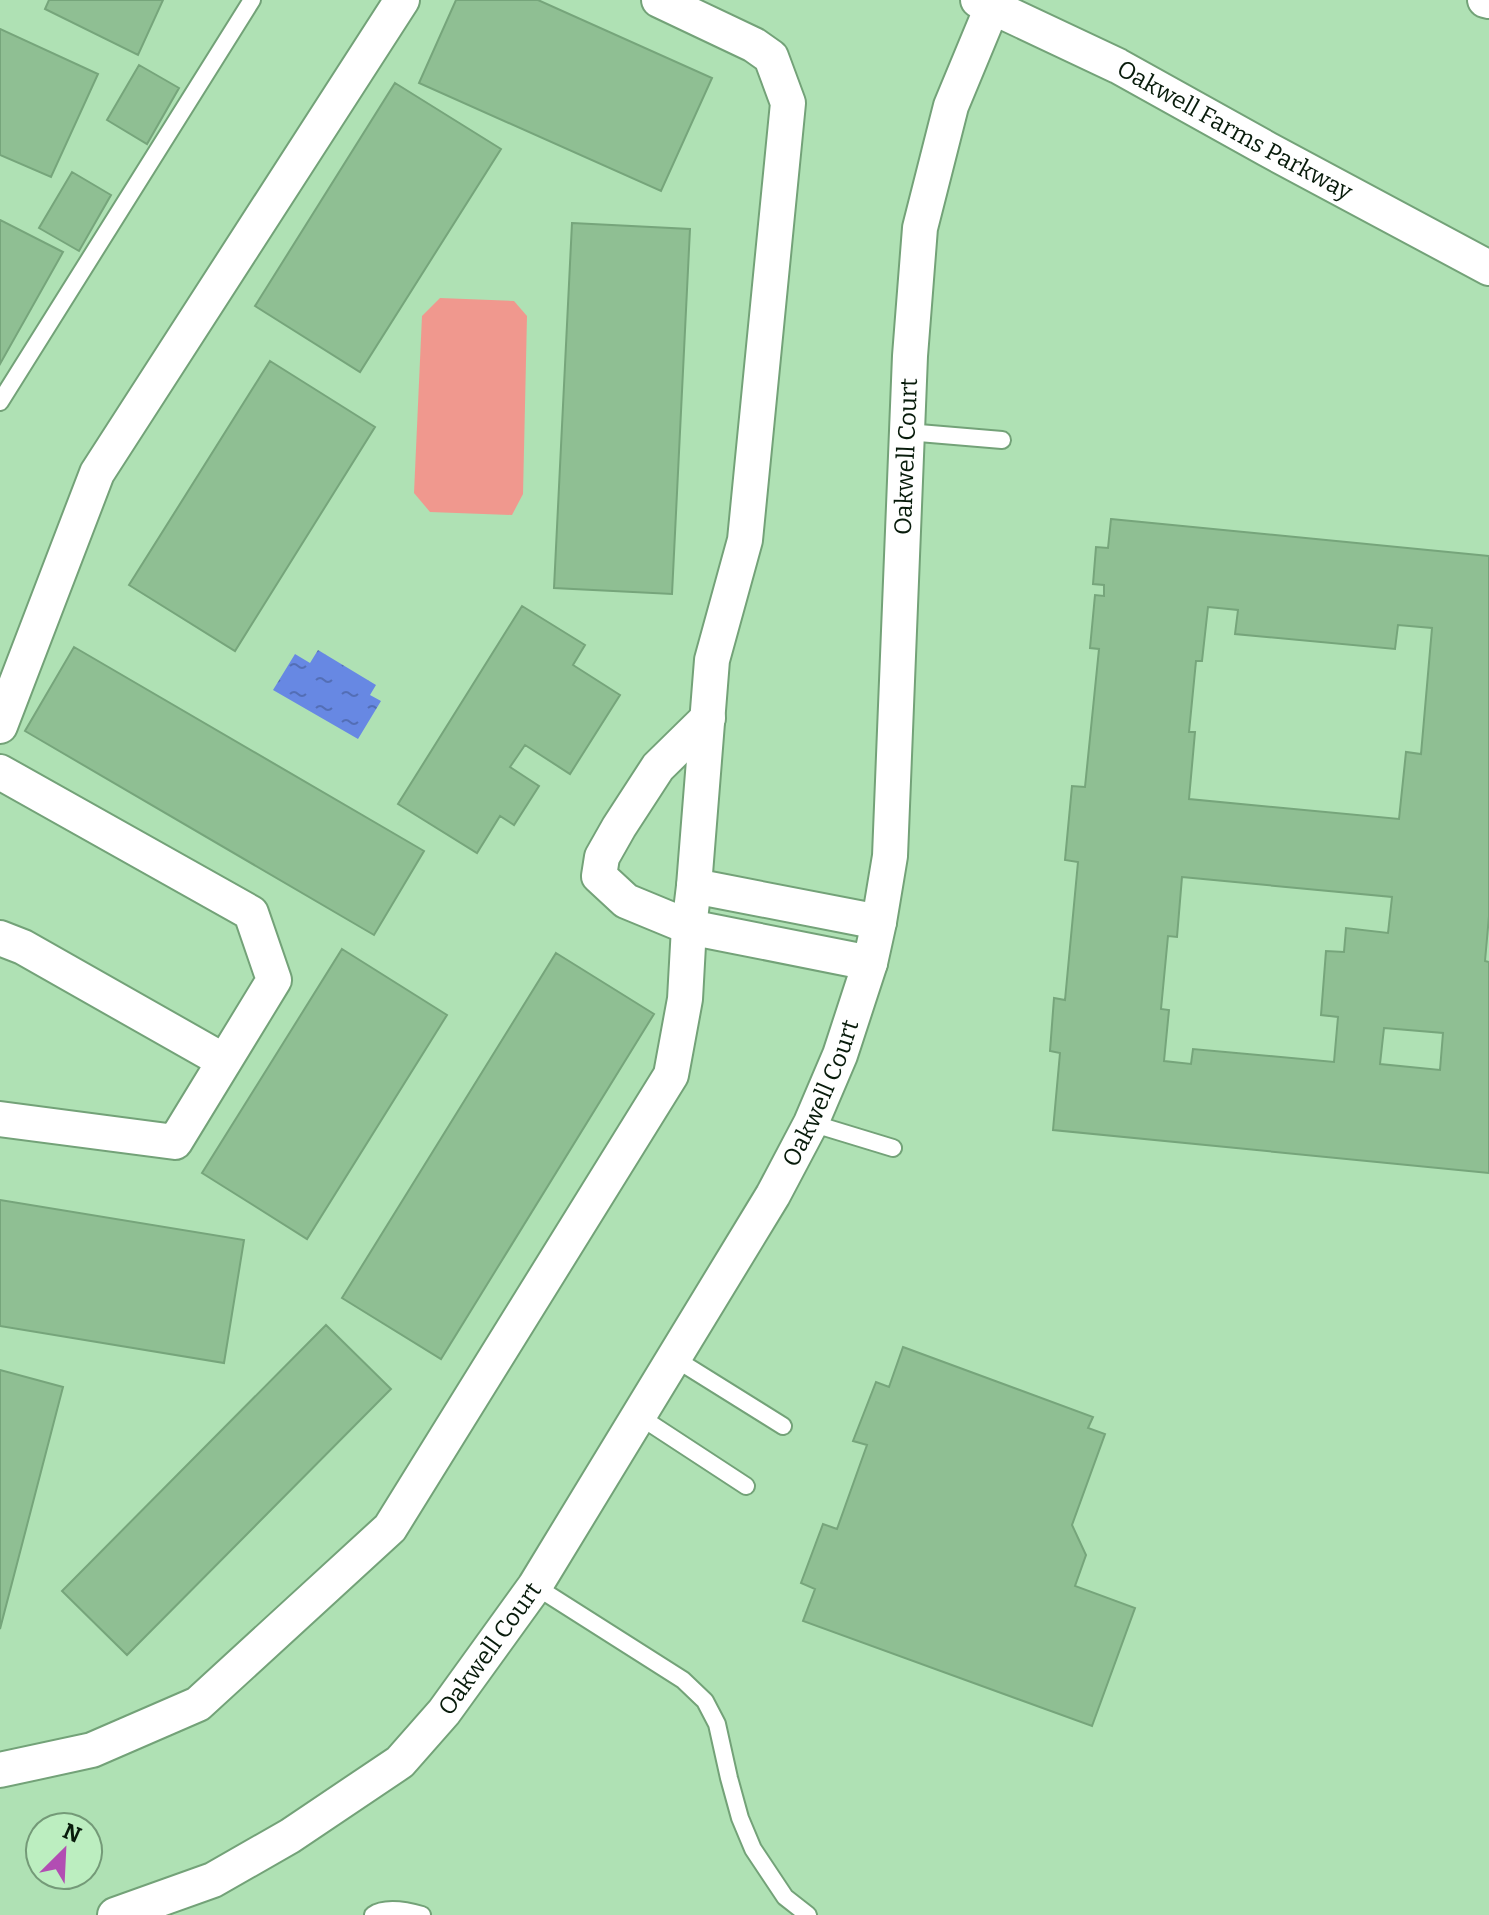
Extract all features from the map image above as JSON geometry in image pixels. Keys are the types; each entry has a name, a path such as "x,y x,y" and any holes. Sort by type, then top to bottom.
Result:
{"street":[{"path":"0,726 97,473 402,0"},
{"path":"0,1770 92,1750 198,1704 390,1528 671,1075 685,999 712,660 745,540 788,103 771,57 754,45 659,0"},
{"name":"Oakwell Farms Parkway","path":"989,2 1118,66 1489,268"},
{"name":"Oakwell Court","path":"129,1913 213,1880 290,1836 400,1762 444,1712 535,1586 773,1195 811,1123 840,1055 870,963 890,856 910,356 920,228 951,106 989,2"},
{"path":"708,718 658,767 602,857 599,876 626,901 689,927 870,963"},
{"path":"0,772 251,913 274,980 175,1142 0,1119"},
{"path":"694,886 879,922"},
{"path":"0,938 23,947 224,1061"}],"lane":[{"path":"0,402 252,0"},
{"path":"907,432 1002,440"},
{"path":"811,1123 893,1148"},
{"path":"674,1358 783,1426"},
{"path":"639,1416 746,1486"},
{"path":"535,1586 683,1680 705,1701 717,1724 740,1818 753,1849 785,1897 808,1915"},
{"path":"373,1915 379,1911 407,1911 422,1915"}],"shaded area":[{"path":"440,298 514,301 527,316 523,494 512,515 430,512 414,493 422,316"}],"water":[{"path":"318,650 376,685 370,695 381,701 358,739 273,690 295,654 310,663"}],"building":[{"path":"49,0 163,0 138,55 45,9"},
{"path":"456,0 538,0 712,78 661,191 419,83"},
{"path":"0,29 98,74 51,177 0,155"},
{"path":"139,65 179,88 147,144 107,120"},
{"path":"395,83 501,149 360,372 255,306"},
{"path":"72,172 111,195 79,251 39,228"},
{"path":"0,220 63,252 0,364"},
{"path":"572,223 690,229 672,594 554,588"},
{"path":"270,361 375,427 235,651 129,585"},
{"path":"1111,519 1489,556 1489,916 1485,961 1489,962 1489,1173 1053,1130 1060,1053 1050,1051 1054,998 1065,1000 1078,862 1065,860 1072,786 1085,787 1099,649 1090,648 1095,595 1104,596 1104,585 1093,584 1096,547 1108,548","holes":["1208,607 1238,610 1235,634 1395,649 1398,625 1432,628 1421,754 1406,752 1399,819 1189,799 1195,732 1189,732 1196,661 1202,661","1182,877 1392,897 1388,933 1346,928 1344,952 1326,951 1321,1015 1338,1017 1334,1062 1193,1049 1191,1064 1164,1061 1169,1010 1161,1009 1168,936 1177,937","1384,1028 1443,1033 1440,1070 1380,1064"]},
{"path":"522,606 585,645 573,665 620,695 570,774 525,745 510,767 539,786 514,825 500,816 477,853 398,804"},
{"path":"74,647 424,851 374,935 25,731"},
{"path":"342,949 447,1015 307,1239 202,1173"},
{"path":"556,953 654,1014 441,1359 342,1298"},
{"path":"0,1200 244,1240 224,1363 0,1326"},
{"path":"326,1325 391,1389 127,1655 62,1591"},
{"path":"903,1347 1093,1417 1088,1428 1105,1434 1072,1525 1086,1555 1075,1586 1135,1608 1092,1726 803,1621 815,1589 801,1583 823,1524 837,1529 867,1445 853,1441 876,1382 889,1387"},
{"path":"0,1370 63,1387 0,1629"}]}
